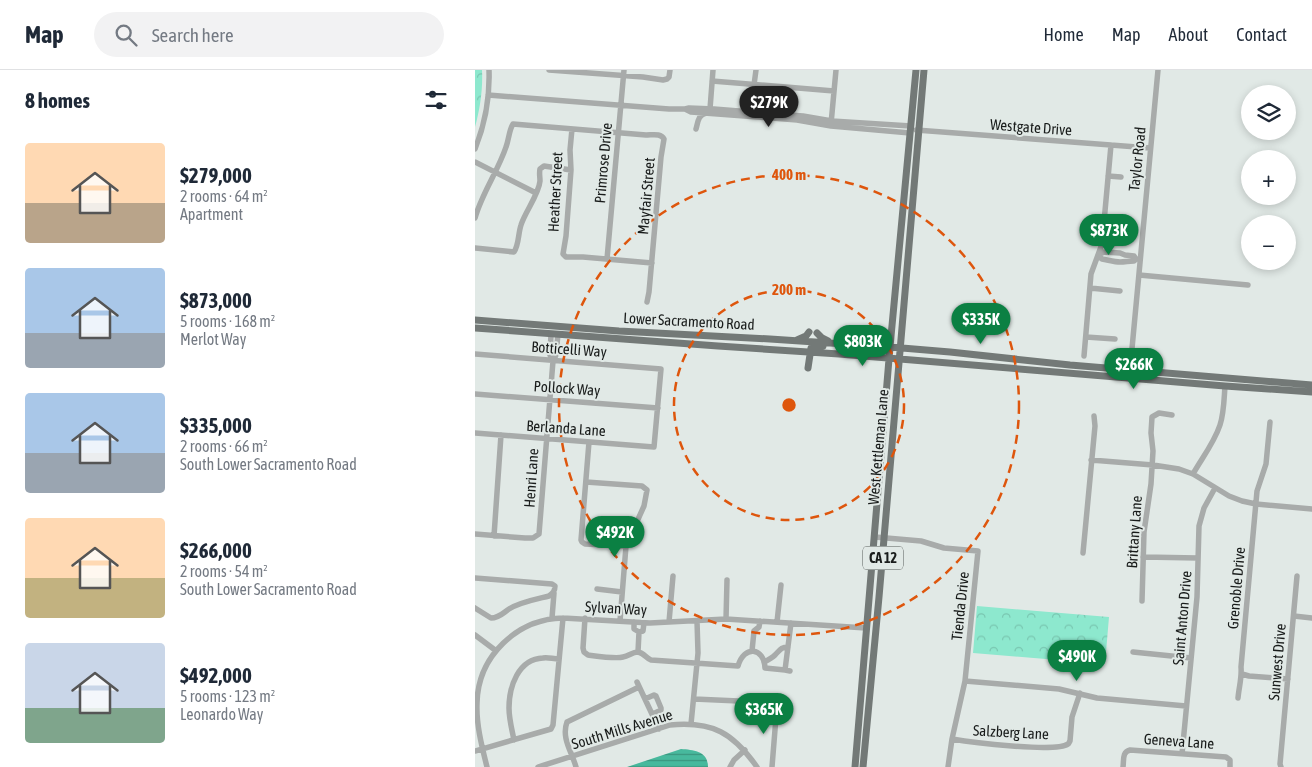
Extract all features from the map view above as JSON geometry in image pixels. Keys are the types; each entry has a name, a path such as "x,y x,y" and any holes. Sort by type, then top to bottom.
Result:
{"main road":[{"name":"West Kettleman Lane","path":"855,767 889,358 916,70"},
{"name":"West Kettleman Lane","path":"863,767 885,537 924,70"},
{"name":"Lower Sacramento Road","path":"475,320 619,331 763,334 791,340 890,347 1312,385"},
{"name":"Lower Sacramento Road","path":"475,328 889,358 1312,392"},
{"path":"791,340 803,338 813,332 822,338 841,344"},
{"path":"808,368 811,348 814,346 841,344"},
{"path":"1109,377 1115,374 1127,374 1130,370"}],"street":[{"path":"475,149 484,122 489,70"},
{"path":"549,70 624,73 663,80 667,79 670,70"},
{"path":"688,111 697,116 696,129 701,116 709,111 713,70"},
{"path":"754,85 756,70"},
{"path":"831,124 836,70"},
{"name":"Taylor Road","path":"1130,370 1139,275 1138,259 1158,70"},
{"name":"Primrose Drive","path":"607,259 624,73"},
{"path":"712,82 834,91"},
{"name":"Westgate Drive","path":"488,96 688,111 689,108 709,111 803,116 831,124 1150,148"},
{"path":"475,218 482,198 496,172 513,124 619,133"},
{"name":"Heather Street","path":"572,129 571,170 564,256 607,259"},
{"name":"Mayfair Street","path":"619,133 660,135 664,139 647,302"},
{"path":"1084,356 1092,271 1102,244 1111,145"},
{"path":"475,162 536,193"},
{"path":"475,248 515,252 525,214 540,181 539,172 541,167 547,166 571,170"},
{"path":"1108,176 1121,177"},
{"path":"1104,223 1116,224"},
{"path":"1099,255 1104,252 1120,253 1134,256 1138,259"},
{"path":"1113,260 1114,253"},
{"path":"1099,255 1102,259 1118,262 1138,259"},
{"path":"607,259 652,263"},
{"path":"1139,275 1247,285"},
{"path":"1090,288 1120,291"},
{"name":"Henri Lane","path":"494,536 533,538 539,534 553,361 550,355 555,334"},
{"path":"1086,337 1115,339"},
{"name":"Botticelli Way","path":"475,354 661,369 658,408"},
{"path":"1193,474 1214,440 1219,428 1225,386"},
{"name":"Pollock Way","path":"475,394 658,408"},
{"name":"Berlanda Lane","path":"475,433 654,447 658,408"},
{"name":"Brittany Lane","path":"1142,601 1144,526 1153,465 1152,417 1159,414 1172,415"},
{"path":"1083,553 1095,426 1094,416"},
{"name":"Grenoble Drive","path":"1239,698 1256,504 1258,488 1265,464 1269,422"},
{"path":"475,534 494,536 501,435"},
{"path":"589,442 582,542 585,544 626,546"},
{"path":"1091,460 1179,469 1193,474 1238,500 1256,504 1312,508"},
{"path":"586,482 642,486 645,488 647,495 626,546 620,621"},
{"name":"Saint Anton Drive","path":"1182,754 1197,598 1199,531 1204,508 1215,488"},
{"name":"Tienda Drive","path":"875,537 921,541 944,548 978,551 965,681 952,739 948,767"},
{"path":"1143,557 1199,558"},
{"path":"669,622 673,576"},
{"name":"Sunwest Drive","path":"1281,767 1297,576"},
{"path":"475,578 552,584 555,586 552,618"},
{"path":"726,619 727,580"},
{"path":"777,622 781,586"},
{"path":"597,589 622,592"},
{"path":"476,610 497,618 512,607 549,596 553,593"},
{"path":"1294,616 1312,618"},
{"name":"Sylvan Way","path":"487,767 477,703 483,673 495,650 503,642 520,630 540,621 552,618 585,618 644,623 726,619 867,628"},
{"path":"475,752 551,729 553,725 563,618"},
{"path":"585,618 583,648 585,654 588,655 622,658 637,652 642,653 651,660 738,666 742,656 752,651 759,654 765,668 788,670 791,623"},
{"path":"691,724 697,663 697,620"},
{"path":"749,620 750,628 754,631"},
{"path":"754,631 759,628 760,621"},
{"path":"634,622 634,629 639,632"},
{"path":"639,632 643,631 644,623"},
{"path":"752,651 754,631"},
{"path":"637,652 639,632"},
{"path":"475,635 495,650"},
{"path":"764,662 774,657 783,647 788,647"},
{"path":"1133,652 1191,658"},
{"path":"514,740 509,708 514,680 521,668 527,663 542,658 559,659"},
{"path":"1242,674 1288,680"},
{"path":"965,681 1059,689 1097,698 1187,706"},
{"path":"576,767 566,741 565,727 567,722 638,684 659,729"},
{"name":"Salzberg Lane","path":"952,739 1037,748 1068,744 1070,742 1072,717 1079,693"},
{"path":"645,699 656,696 661,710 653,714"},
{"path":"694,699 761,702 787,706"},
{"path":"772,767 777,705"},
{"name":"South Mills Avenue","path":"538,767 671,725 691,724 718,730 732,738 745,750 757,767"},
{"path":"730,767 734,760 745,750"},
{"name":"Geneva Lane","path":"1123,767 1124,755 1126,751 1130,750 1225,757 1229,758 1230,767"}],"green space":[{"path":"475,70 482,70 482,77 481,99 475,127"},
{"path":"977,606 1109,617 1105,664 973,653"}],"shaded area":[{"path":"681,749 699,752 706,758 708,767 627,767"}]}
